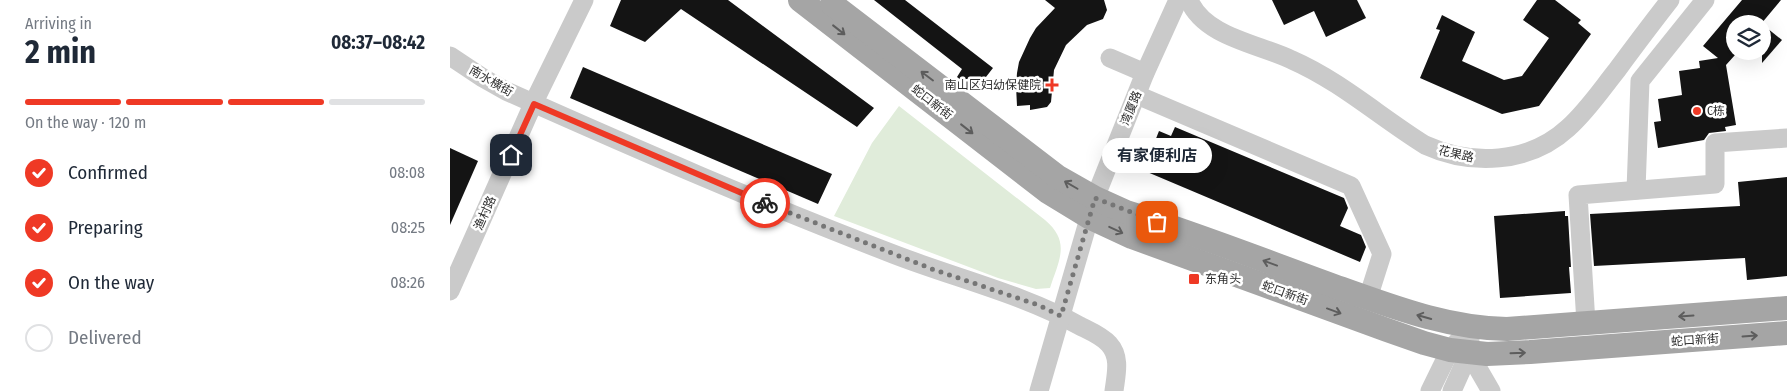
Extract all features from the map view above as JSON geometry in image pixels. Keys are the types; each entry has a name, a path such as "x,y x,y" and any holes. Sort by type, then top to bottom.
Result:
{"main road":[{"name":"蛇口新街","path":"800,0 1048,192 1092,208 1126,212 1429,318 1471,327 1507,329 1787,308"},
{"name":"蛇口新街","path":"827,0 1058,177 1092,208 1132,237 1387,330 1460,351 1530,352 1787,333"}],"street":[{"name":"渔村路","path":"450,291 534,104 584,0"},
{"name":"湾厦路","path":"1039,391 1092,208 1146,73 1178,0"},
{"name":"花果路","path":"1189,0 1193,9 1202,20 1215,29 1292,60 1316,72 1425,145 1440,152 1476,159 1496,159 1515,156 1550,141 1567,130 1595,98 1670,0"},
{"path":"1636,190 1640,81 1705,0"},
{"name":"南水横街","path":"450,56 506,91 712,182 932,269 1038,305 1061,316 1099,336 1115,351 1117,361 1114,391"},
{"path":"1110,58 1146,73"},
{"path":"1137,95 1351,186 1382,254 1368,298"},
{"path":"1586,323 1578,195 1714,184 1714,143 1787,138"},
{"path":"1430,391 1460,351 1471,327"},
{"path":"1452,391 1460,351"},
{"path":"1460,351 1491,391"}],"green space":[{"path":"899,106 1053,228 1058,236 1061,252 1050,288 1036,289 998,278 834,216 872,143"}],"building":[{"path":"621,0 728,0 874,108 857,127 681,9 645,42 610,26"},
{"path":"874,0 905,0 993,68 975,91 957,77 962,69"},
{"path":"1045,0 1104,0 1107,10 1103,19 1087,25 1066,45 1054,70 1051,102 1047,107 1030,110 1030,105 1017,106 1017,73 1019,62 1030,38 1036,28 1055,8"},
{"path":"1272,0 1357,0 1366,18 1326,37 1314,11 1284,25"},
{"path":"1537,0 1555,0 1581,20 1578,23 1591,34 1539,106 1502,114 1420,78 1440,30 1436,29 1442,15 1475,32 1462,61 1504,80 1522,76 1549,38 1523,20"},
{"name":"C栋","path":"1742,0 1781,0 1768,15 1729,15"},
{"name":"C栋","path":"1726,19 1726,60 1730,60 1726,65 1736,125 1725,127 1726,131 1709,133 1704,140 1658,148 1654,122 1661,121 1658,99 1682,95 1679,71 1700,68 1699,61 1718,58 1703,46"},
{"path":"1771,31 1782,40 1771,53"},
{"path":"583,67 832,174 818,204 570,98"},
{"path":"1175,127 1344,198 1348,208 1340,226 1361,235 1366,247 1360,262 1133,166 1143,142 1153,146 1159,131 1171,136"},
{"path":"450,148 478,161 450,225"},
{"path":"1787,177 1787,276 1747,280 1745,258 1594,266 1590,214 1740,206 1738,182"},
{"path":"1565,211 1565,216 1568,216 1571,293 1500,298 1494,216"}],"way so far":[{"path":"765,203 932,269 1038,305 1061,316 1095,198 1126,212 1157,222"}],"place":[{"name":"南山区妇幼保健院","path":"1052,85"},
{"name":"C栋","path":"1697,111"},
{"name":"有家便利店","path":"1157,222"},
{"name":"东角头","path":"1194,279"}],"route":[{"path":"511,155 534,104 712,182 765,203"}]}
